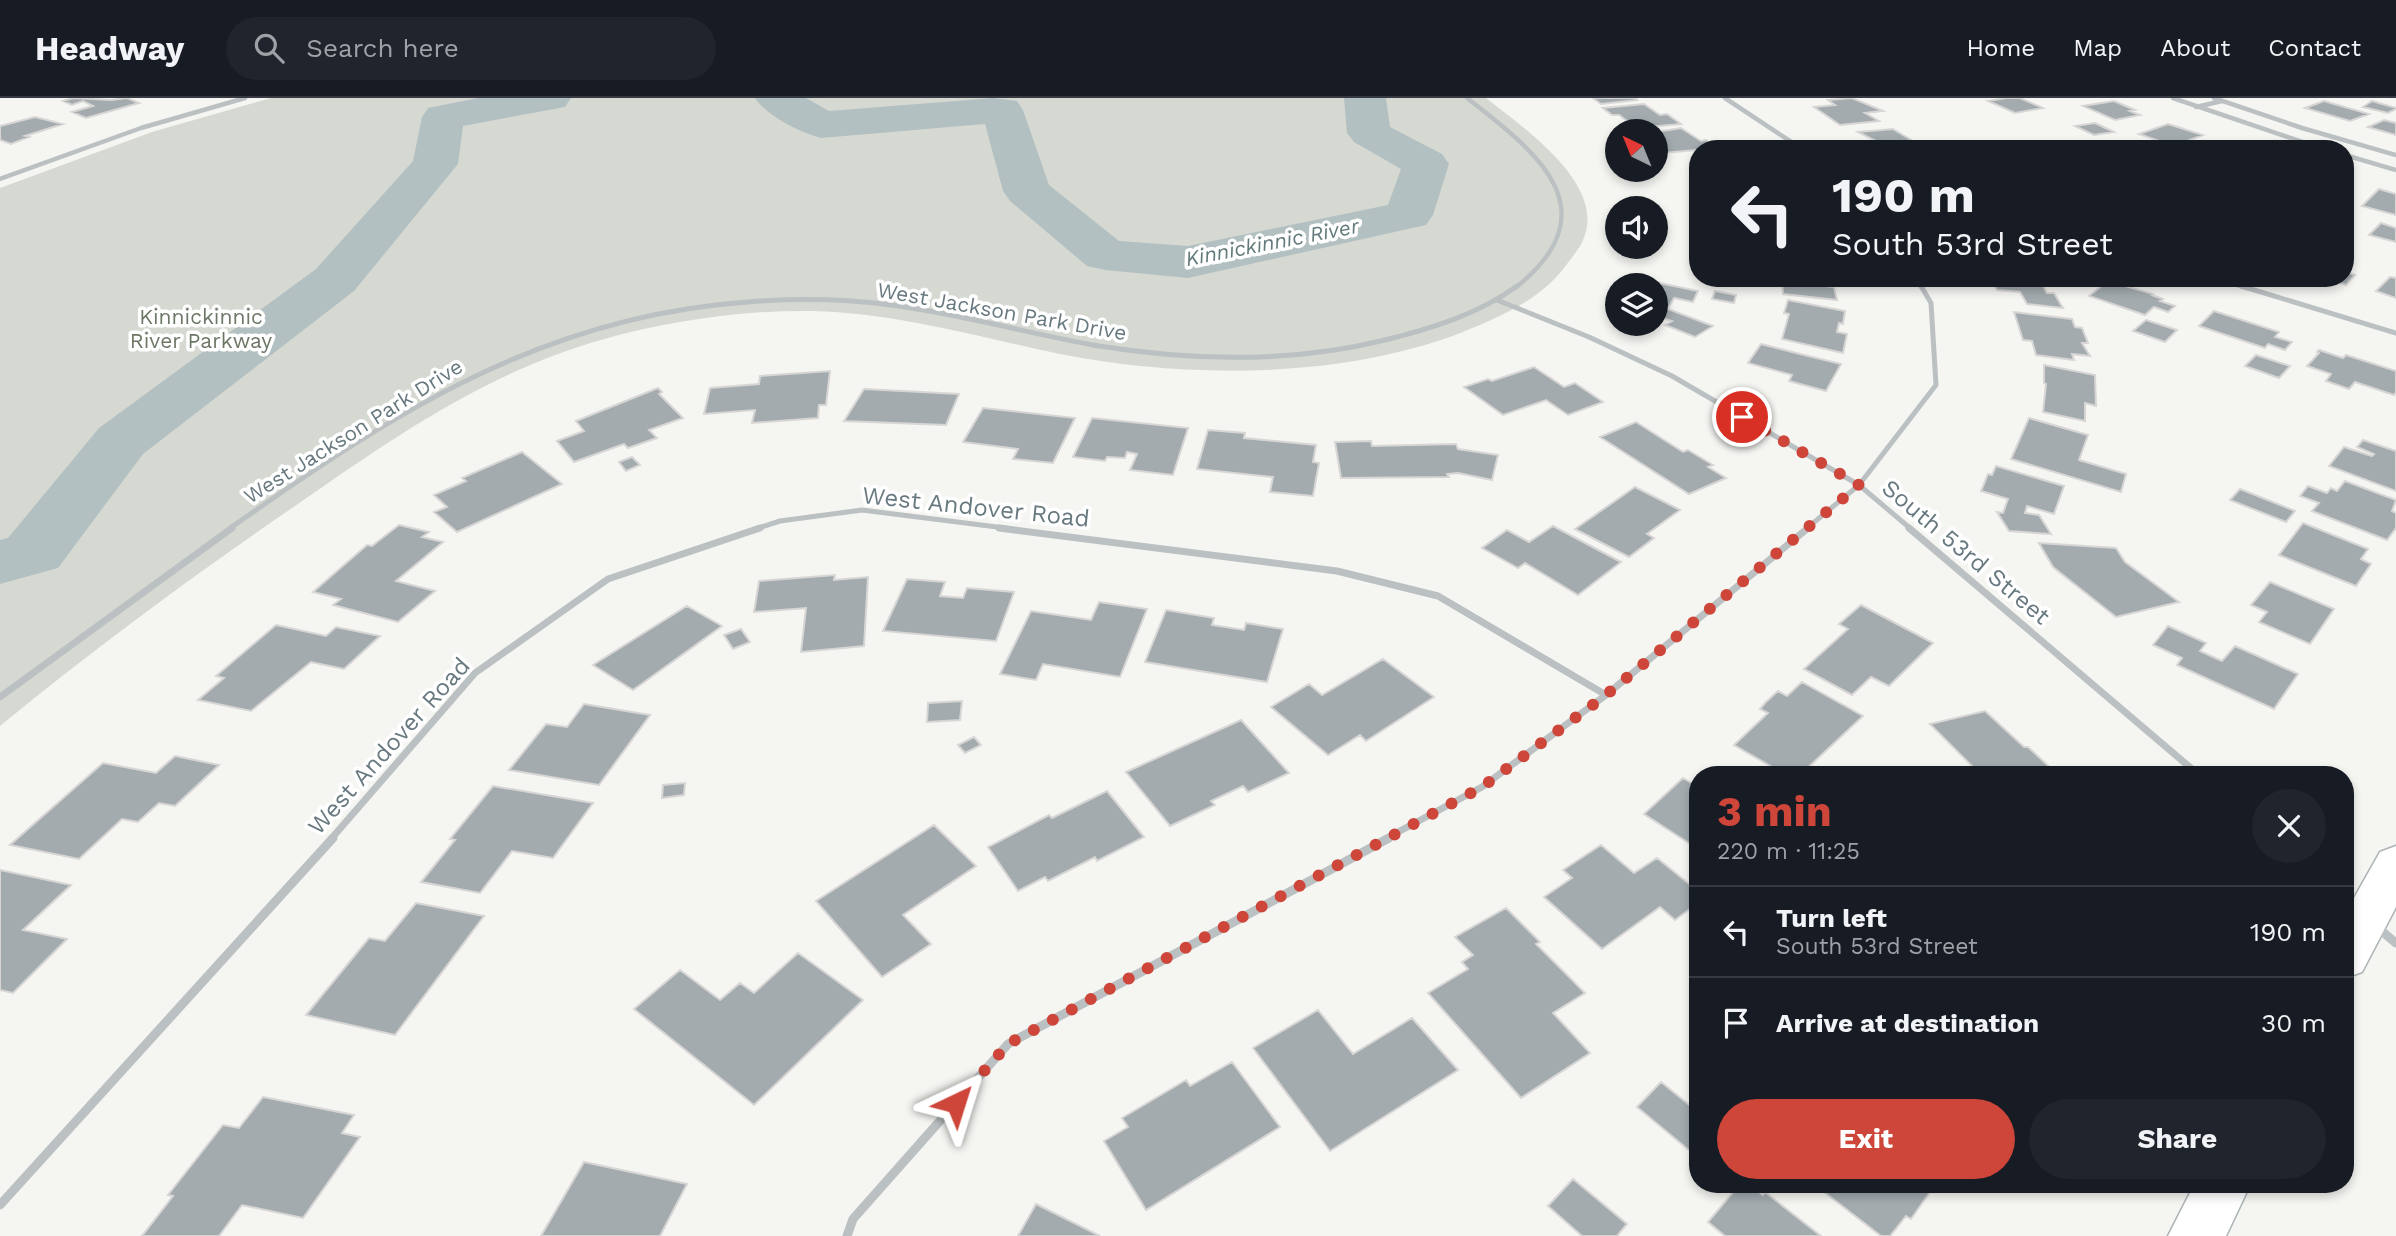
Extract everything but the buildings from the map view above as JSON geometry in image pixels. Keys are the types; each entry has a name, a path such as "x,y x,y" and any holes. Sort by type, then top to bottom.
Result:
{"street":[{"path":"0,179 142,128 245,98"},
{"name":"West Jackson Park Drive","path":"0,697 195,552 333,457 439,391 487,367 596,327 661,313 723,304 788,299 841,300 901,305 1118,349 1243,357 1367,344 1433,327 1497,300 1534,271 1558,234 1562,197 1548,169 1467,98"},
{"path":"1725,98 1788,140"},
{"path":"2173,98 2296,140"},
{"path":"2214,98 2344,140"},
{"path":"2196,107 2222,101"},
{"path":"2354,143 2396,155"},
{"path":"2354,158 2396,170"},
{"path":"847,1236 853,1219 1008,1044 1482,787 1606,695 1859,485 1936,385 1931,303 1922,287"},
{"path":"2245,287 2396,333"},
{"name":"South 53rd Street","path":"1497,300 1589,337 1672,376 1859,485 2188,766"},
{"name":"West Andover Road","path":"0,1205 324,848 475,673 608,579 780,520 862,510 1338,571 1438,596 1606,695"},
{"path":"2354,944 2369,920 2396,864"},
{"path":"2196,1236 2219,1193"}],"green space":[{"name":"Kinnickinnic River Parkway","path":"271,98 1486,98 1539,141 1573,178 1583,198 1587,219 1582,243 1557,276 1533,297 1506,313 1463,332 1416,347 1367,359 1316,366 1264,370 1160,368 1060,354 906,321 812,311 759,312 705,318 652,327 601,340 518,370 404,432 182,585 0,726 0,188 152,132"}],"waterway":[{"name":"Kinnickinnic River","path":"0,562 33,553 121,441 335,280 435,164 443,117 550,98"},
{"name":"Kinnickinnic River","path":"776,98 821,125 1002,110 1027,191 1105,255 1188,262 1409,215 1426,164 1369,133 1365,98"}],"route":[{"path":"956,1103 1008,1044 1482,787 1606,695 1859,485 1742,417"}]}
